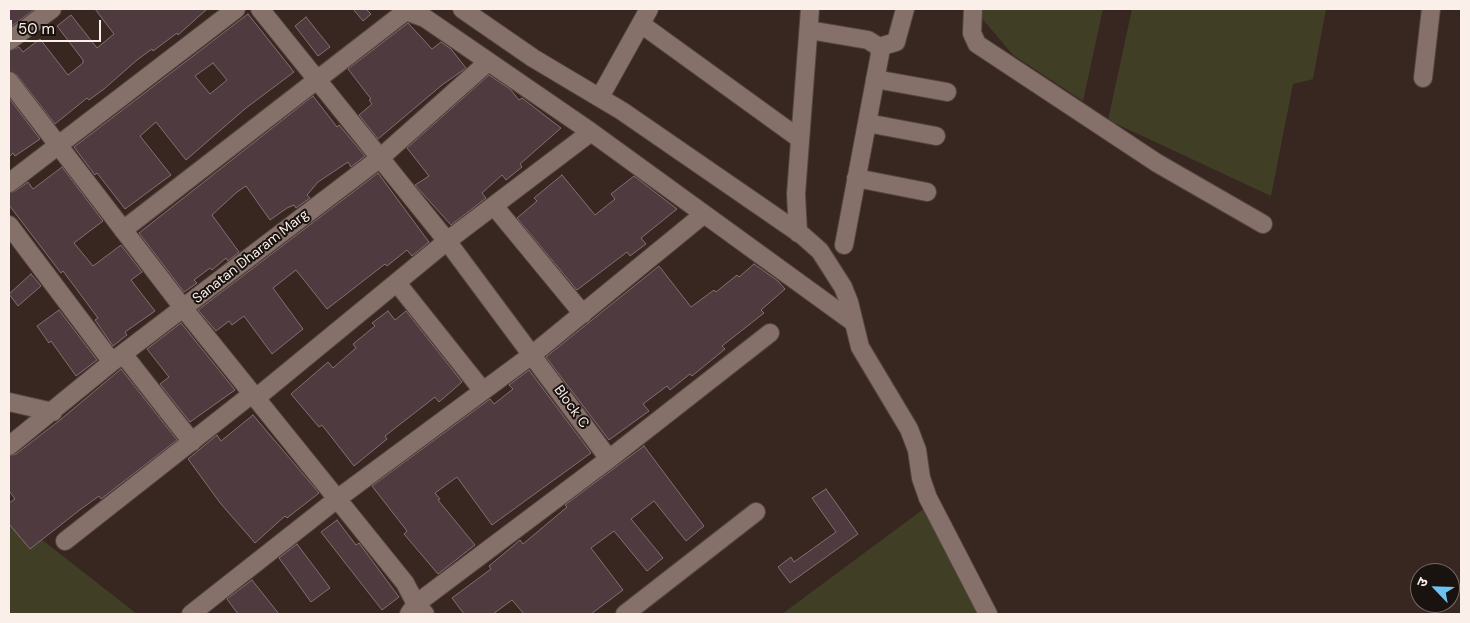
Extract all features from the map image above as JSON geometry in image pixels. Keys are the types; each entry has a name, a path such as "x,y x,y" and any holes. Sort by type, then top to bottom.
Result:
{"street":[{"path":"9,42 52,9"},
{"path":"9,183 236,9"},
{"name":"Block C","path":"260,9 447,241 533,354 609,459"},
{"path":"462,9 525,53 600,97 798,233 820,251 834,272 849,302 860,347 914,441 928,498 988,614"},
{"path":"798,233 796,194 810,9"},
{"path":"809,30 868,40 879,47 896,42 905,9"},
{"path":"973,9 972,33 976,44 1157,163 1231,208 1263,224"},
{"path":"1423,78 1431,9"},
{"path":"123,230 406,11 425,18 591,132 853,322"},
{"path":"600,97 645,16 800,139"},
{"path":"844,245 875,79 879,47"},
{"name":"Sanatan Dharam Marg","path":"9,446 118,358 380,158 488,62"},
{"path":"875,79 947,92"},
{"path":"9,82 184,309 405,583 417,611 770,333"},
{"path":"867,123 936,136"},
{"path":"65,541 254,396 447,241 591,132"},
{"path":"856,178 927,192"},
{"path":"494,206 583,314"},
{"path":"191,614 337,499 533,354 704,214"},
{"path":"9,226 118,358 192,442"},
{"path":"397,283 483,391"},
{"path":"9,402 53,412"},
{"path":"625,614 756,512"}],"shaded area":[{"path":"974,9 1103,9 1083,101 1013,55"},
{"path":"1132,9 1326,9 1313,79 1293,84 1271,196 1108,120"},
{"path":"937,499 999,614 782,614"},
{"path":"9,514 137,614 9,614"}],"building":[{"path":"9,9 35,9 9,28"},
{"path":"95,9 207,9 178,35 177,33 153,51 152,49 104,89 89,100 87,98 55,124 17,75 9,71 9,51 19,47 23,52 40,39 68,75 83,63 83,60 57,26 71,15 97,48 114,34"},
{"path":"353,9 366,9 371,14 363,21"},
{"path":"248,14 294,72 246,108 186,160 156,122 140,136 171,175 125,209 97,173 95,175 74,147","holes":["213,63 227,80 210,94 195,76"]},
{"path":"306,17 330,47 318,56 295,26"},
{"path":"408,23 432,49 441,42 451,49 466,68 442,85 378,139 359,115 372,104 369,100 371,99 348,69"},
{"path":"489,75 510,89 519,100 522,98 561,128 520,164 522,167 506,180 502,175 482,193 486,198 451,225 415,185 429,176 407,148"},
{"path":"313,96 337,127 339,125 365,156 351,167 348,162 318,182 307,195 310,198 296,208 294,205 287,208 270,220 246,186 237,192 212,215 239,252 228,261 226,258 212,270 210,268 194,280 197,283 184,292 139,233"},
{"path":"9,98 40,139 15,156 13,153 9,157"},
{"path":"62,167 103,221 74,243 93,266 121,245 142,272 131,280 155,311 125,332 127,335 113,346 95,320 98,318 63,271 61,273 9,205 9,193 28,182 33,189"},
{"path":"378,173 429,242 412,256 407,250 387,266 385,264 327,309 296,270 273,288 303,329 272,354 244,316 232,325 229,321 216,331 198,310"},
{"path":"562,175 595,215 615,199 611,194 634,176 677,209 641,238 646,244 630,256 627,252 577,290 517,218 537,201 534,198"},
{"path":"754,264 778,281 785,289 761,310 764,313 722,346 725,349 692,376 690,374 670,390 667,386 643,404 649,411 609,440 546,357 659,266 691,307 714,290 716,292 737,275 739,277"},
{"path":"31,274 41,286 18,306 9,294"},
{"path":"59,310 97,360 76,376 51,341 49,343 37,326"},
{"path":"388,311 395,320 406,311 462,382 439,402 435,397 385,436 387,439 354,466 322,425 319,427 291,394 328,362 333,368 356,348 353,344 375,326 372,323"},
{"path":"181,323 235,390 190,422 160,384 169,377 147,349"},
{"path":"121,369 177,440 101,499 99,496 30,549 9,524 9,503 15,499 9,491 9,456 16,454 60,420"},
{"path":"529,370 591,453 492,525 457,477 435,493 440,499 438,500 475,545 438,574 404,534 407,531 372,486 490,399 494,404 513,389 509,385"},
{"path":"253,415 319,493 287,518 285,516 255,543 221,504 188,459 217,435 221,441"},
{"path":"644,446 704,526 686,541 654,501 631,519 663,558 647,571 614,531 591,548 623,590 591,614 524,614 512,600 493,614 464,614 452,598 491,569 489,566 520,540 523,544 567,507 565,505"},
{"path":"826,489 858,534 790,583 778,567 791,557 794,562 836,532 812,498"},
{"path":"337,520 356,545 359,543 399,597 382,610 321,532"},
{"path":"297,544 330,588 311,602 279,558"},
{"path":"252,580 279,614 238,614 227,599"}]}
